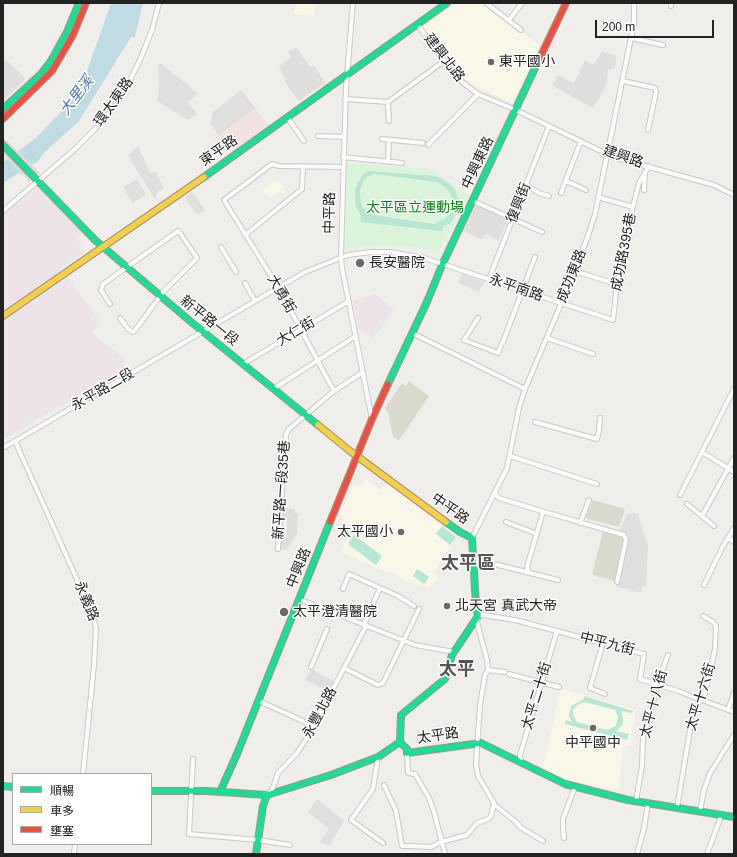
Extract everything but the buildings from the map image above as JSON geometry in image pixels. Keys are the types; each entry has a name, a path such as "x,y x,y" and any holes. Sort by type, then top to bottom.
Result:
{"street":[{"path":"3,109 41,74 51,61 67,32 79,3"},
{"path":"3,118 35,89 52,71 73,35 86,3"},
{"name":"環太東路","path":"3,210 87,138 111,110 127,86 140,60 152,30 159,3"},
{"name":"中平路","path":"353,3 345,98 342,268 372,419"},
{"name":"東平路","path":"3,316 104,247 448,3"},
{"path":"486,3 521,30"},
{"path":"509,20 522,3"},
{"name":"中興東路","path":"372,419 443,263 566,3"},
{"name":"成功東路","path":"472,538 507,468 519,408 525,389 589,233 623,81 634,23 634,3"},
{"name":"建興北路","path":"417,24 458,79 478,94 516,110"},
{"path":"631,38 663,45"},
{"path":"345,98 388,102 444,61"},
{"path":"623,81 654,88 656,92 648,130"},
{"path":"428,145 478,94"},
{"path":"388,102 389,121"},
{"name":"建興路","path":"516,110 613,157 714,184 734,195"},
{"path":"287,118 304,141"},
{"name":"復興街","path":"489,279 550,126"},
{"path":"318,136 344,137"},
{"path":"382,139 423,143"},
{"path":"388,162 389,140"},
{"path":"561,193 581,141"},
{"name":"新平路一段","path":"3,145 95,240 126,268 305,415 380,473"},
{"path":"344,157 402,163"},
{"name":"大勇街","path":"302,167 279,166 272,164 224,200 278,288 334,391"},
{"name":"成功路395巷","path":"613,320 617,284 633,207 639,183 649,166"},
{"path":"245,235 302,189 302,167 343,167"},
{"path":"644,190 645,172"},
{"path":"566,180 586,190"},
{"path":"526,185 539,193 549,196"},
{"path":"598,197 633,207"},
{"path":"473,201 542,232"},
{"path":"110,304 101,290 101,286 178,231 180,232 197,258 160,296 133,332 126,328 120,318"},
{"path":"221,247 236,272"},
{"name":"永平南路","path":"342,257 362,253 390,252 417,256 443,263 613,320"},
{"name":"永平路二段","path":"3,448 305,272 342,257"},
{"path":"478,318 464,340 498,353 535,257"},
{"path":"574,272 617,284"},
{"path":"245,283 256,301"},
{"name":"大仁街","path":"243,364 349,302"},
{"path":"412,333 525,389"},
{"path":"273,389 356,336"},
{"path":"547,338 593,354"},
{"name":"新平路一段35巷","path":"278,549 286,434 289,429 334,391 363,372"},
{"path":"680,495 734,389"},
{"path":"535,422 597,439 600,418"},
{"name":"中興路","path":"220,792 372,419"},
{"name":"永義路","path":"15,441 89,606 96,628 83,773"},
{"path":"702,452 734,472"},
{"path":"510,456 597,484"},
{"path":"702,516 734,458"},
{"name":"中平路","path":"380,473 443,520 460,532 472,538 476,606 478,616"},
{"path":"494,494 499,498 625,536 626,543 617,582"},
{"path":"580,523 589,500"},
{"path":"687,504 714,526"},
{"path":"528,572 527,567 543,512"},
{"path":"506,522 537,534"},
{"path":"704,585 734,528"},
{"path":"728,538 734,542"},
{"path":"474,559 558,580"},
{"path":"343,589 349,574 398,596 414,606"},
{"name":"永豐北路","path":"267,795 273,788 278,773 297,752 314,726 366,626 365,622 380,588"},
{"path":"299,599 404,641 422,647 454,652"},
{"path":"344,668 378,685 385,680 419,609"},
{"name":"中平九街","path":"478,616 483,615 498,617 644,654 640,679 658,684 734,712"},
{"path":"400,742 401,715 444,680 454,652 478,616"},
{"path":"478,616 477,622 487,660 488,670 485,675 478,719 478,743 476,748 477,771 484,787 495,805 519,825 542,841"},
{"name":"太平十六街","path":"677,808 692,718 700,700 704,697 715,649 717,632 716,626 713,622 703,616"},
{"path":"311,667 327,629"},
{"name":"太平二十街","path":"521,762 520,755 557,631"},
{"path":"603,643 590,688 605,694"},
{"name":"太平十八街","path":"636,801 642,766 643,737 668,655"},
{"path":"488,670 507,673 559,687"},
{"path":"728,710 734,693"},
{"path":"258,701 314,726"},
{"path":"700,811 704,790 710,773 734,735"},
{"name":"太平路","path":"152,791 192,791 267,795 331,775 378,757 400,742 407,749 407,753 478,743 487,745 558,781 575,787 636,801 734,817"},
{"path":"407,753 408,773 415,774 427,794 434,812 445,854"},
{"path":"378,757 373,790 351,820 383,843"},
{"path":"194,759 189,834 258,840 290,845"},
{"path":"384,785 396,811 402,846 431,847 470,833 479,822 490,818 495,805"},
{"path":"564,838 563,819 575,787"},
{"path":"256,854 263,806 267,795"},
{"path":"637,854 644,828 648,803"},
{"path":"709,853 720,819 720,814"}],"shaded area":[{"path":"295,3 315,3 314,16 294,14"},
{"name":"東平國小","path":"456,3 486,3 540,46 512,103 475,86 462,77 423,27"},
{"path":"296,47 310,67 314,65 325,83 299,101 288,87 279,66 291,57 288,52"},
{"path":"602,51 616,56 615,68 608,70 607,81 603,92 592,108 552,85 558,75 574,83 585,60 594,65"},
{"path":"6,60 26,79 3,101 3,63"},
{"path":"160,63 198,93 188,102 197,114 188,120 157,101 159,89 158,65"},
{"path":"241,90 255,108 219,135 211,124 212,113"},
{"path":"255,108 269,126 233,151 219,135"},
{"path":"138,146 150,173 156,172 164,189 158,191 155,200 128,155"},
{"path":"137,179 146,195 132,203 123,187"},
{"path":"277,179 284,187 270,198 263,190"},
{"path":"38,186 84,232 77,237 79,244 85,252 61,268 99,320 92,333 123,357 124,370 3,439 3,214"},
{"path":"192,192 205,210 197,215 185,198"},
{"path":"476,204 508,218 499,241 486,234 482,239 463,231"},
{"path":"462,273 484,282 479,292 458,283"},
{"path":"376,294 394,310 373,338 358,329 353,301"},
{"path":"409,381 429,396 399,441 393,436 388,413 385,408 402,383 406,386"},
{"name":"太平國小","path":"366,479 381,490 387,483 457,536 434,572 439,578 433,584 431,583 429,588 408,582 390,572 386,572 341,552 352,528 340,515 353,485 359,487"},
{"path":"593,500 625,509 619,527 587,519 586,516"},
{"path":"281,508 295,509 295,513 298,513 297,534 287,549 280,550 281,537 287,536 287,517 282,516"},
{"path":"627,514 638,514 648,546 646,586 642,586 642,592 630,591 630,589 617,587 629,541 627,534 623,531 619,531"},
{"path":"603,531 621,536 623,540 615,581 592,575"},
{"path":"311,669 335,682 329,692 305,680"},
{"name":"中平國中","path":"561,689 636,710 630,746 623,746 619,790 561,777 543,767"},
{"path":"317,799 344,821 330,845 319,843 329,829 308,812"}],"green space":[{"name":"太平區立運動場","path":"347,163 431,170 469,195 438,253 428,249 395,245 371,245 345,249"},
{"path":"369,171 435,176 451,185 455,190 459,200 459,206 451,223 443,226 442,231 360,222 361,216 356,207 355,189 362,175","holes":["375,174 437,182 445,187 450,193 453,201 451,212 446,218 434,224 373,215 362,207 360,190 363,182 367,177"]},
{"path":"442,526 456,537 450,545 436,534"},
{"path":"354,535 382,556 376,565 348,544"},
{"path":"417,569 429,577 424,584 413,576"},
{"path":"584,696 633,711 632,713 621,711 623,724 616,731 629,734 627,740 565,724 566,720 572,722 569,716 571,706 584,699","holes":["584,702 615,710 618,716 616,726 607,730 577,722 573,715 573,710 577,705"]}],"water":[{"name":"大里溪","path":"111,3 143,3 135,37 131,37 79,121 47,150 38,161 3,183 3,162 36,138 60,113 87,71"}],"pier":[{"path":"3,137 38,171 41,172 28,183 28,180 3,155"}],"traffic: fast":[{"path":"3,109 41,74 51,61 67,32 79,3"},
{"path":"204,177 447,3"},
{"path":"388,384 536,66"},
{"path":"3,145 95,240 190,321 318,425"},
{"path":"220,792 237,754 330,522"},
{"path":"400,742 401,715 445,679 452,655 478,616 476,606 472,538 446,522"},
{"path":"400,742 407,749 407,753 481,743 565,784 628,800 734,817"},
{"path":"152,791 207,791 267,795 331,775 378,757 400,742"},
{"path":"3,786 12,787"},
{"path":"256,854 263,806 267,795"}],"traffic: slow":[{"path":"3,316 204,177"},
{"path":"318,425 350,451 446,522"}],"traffic: jam":[{"path":"3,119 52,71 73,35 86,3"},
{"path":"536,66 566,3"},
{"path":"330,522 388,384"}],"place":[{"name":"東平國小","path":"491,62"},
{"name":"長安醫院","path":"360,263"},
{"name":"太平國小","path":"401,532"},
{"name":"北天宮 真武大帝","path":"447,606"},
{"name":"太平澄清醫院","path":"284,612"},
{"name":"中平國中","path":"593,728"}],"district":[{"name":"太平區","path":"468,564"},
{"name":"太平","path":"457,670"}]}
